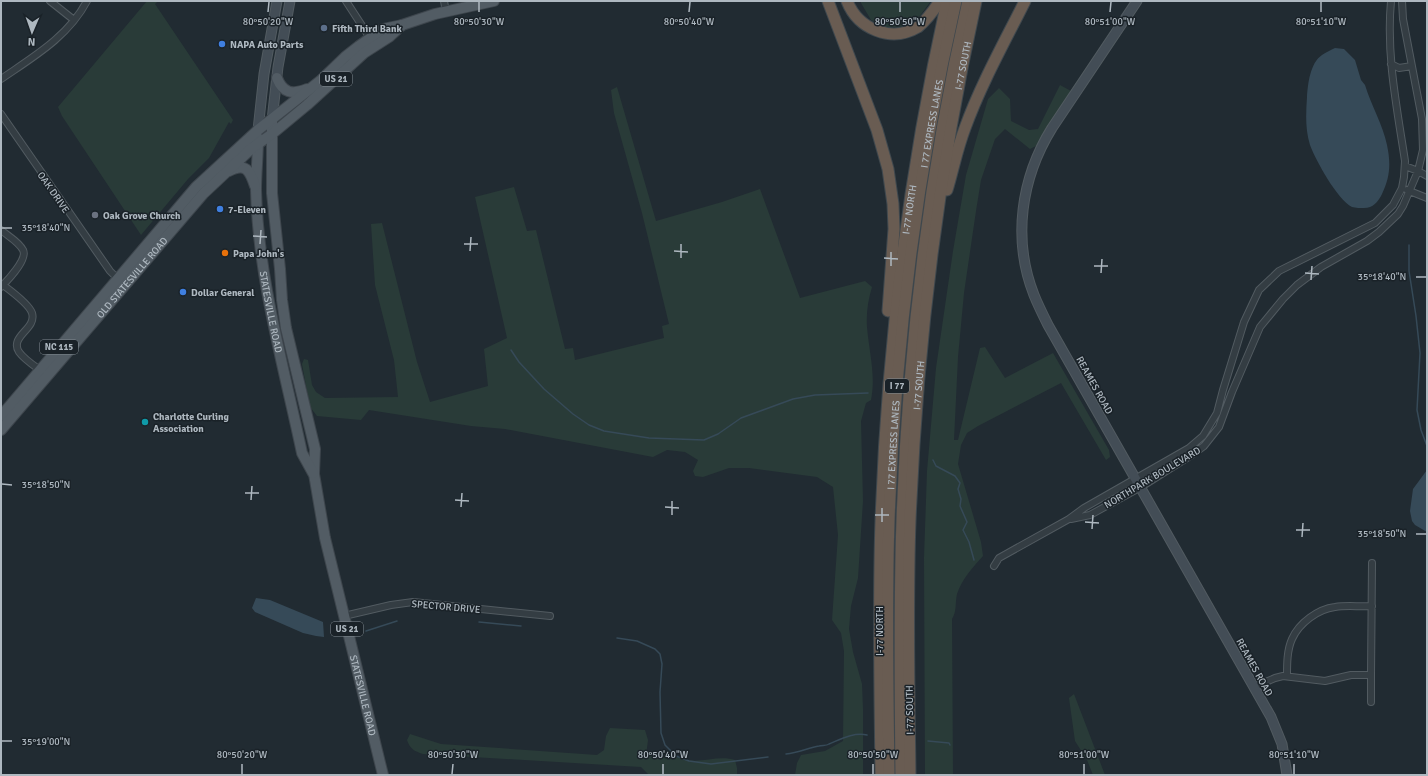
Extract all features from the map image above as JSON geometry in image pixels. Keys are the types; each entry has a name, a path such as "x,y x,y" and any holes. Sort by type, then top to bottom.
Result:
{"highway":[{"path":"828,1 877,130 890,181 893,204 894,241 885,359 890,371"},
{"path":"847,1 855,15 866,25 875,30 893,34 918,27 929,16 940,1"},
{"name":"I-77 NORTH","path":"881,775 879,610 882,487 890,371 899,275 912,179 924,111 947,1"},
{"name":"I 77 EXPRESS LANES","path":"890,775 888,553 892,454 897,386 907,283 916,213 933,112 956,1"},
{"name":"I 77 EXPRESS LANES","path":"902,775 900,632 901,553 910,380 920,278 932,189 968,1"},
{"name":"I-77 SOUTH","path":"910,775 908,625 912,488 922,347 933,245 952,124 976,1"},
{"path":"933,245 964,130 978,95 1025,1"}],"main road":[{"name":"STATESVILLE ROAD","path":"277,1 264,74 258,130 256,189 264,271 275,330 302,453 314,474"},
{"name":"STATESVILLE ROAD","path":"290,1 277,78 272,120 272,193 282,300 286,328 315,449 314,474 325,538 383,775"},
{"name":"US 21","path":"258,130 313,87 345,57 383,29 402,25 425,17 494,1"},
{"name":"REAMES ROAD","path":"1137,1 1041,147 1028,182 1023,207 1022,247 1026,272 1038,304 1254,687 1277,731 1282,744 1287,775"},
{"name":"US 21","path":"272,134 352,64 389,37 402,25"},
{"path":"277,78 281,87 290,92 302,91 313,87"},
{"name":"OLD STATESVILLE ROAD","path":"1,430 196,188 258,130"},
{"name":"OLD STATESVILLE ROAD","path":"1,416 40,370 203,194 258,143 272,134"},
{"path":"225,173 235,168 245,168 248,171 256,189"},
{"path":"275,330 286,328"}],"street":[{"path":"50,1 74,20"},
{"path":"1,79 53,43 62,35 87,1"},
{"path":"346,1 370,38"},
{"path":"444,1 446,12"},
{"name":"NORTHPARK BOULEVARD","path":"1069,520 1090,515 1199,440 1208,430 1217,413 1244,322 1260,290 1279,271 1375,223 1393,205 1402,188 1405,166 1391,64 1391,1"},
{"name":"NORTHPARK BOULEVARD","path":"994,566 1000,558 1069,520 1084,508 1138,483 1198,451 1214,435 1223,418 1232,392 1260,327 1283,299 1297,284 1321,267 1367,241 1398,214 1418,171 1423,150 1422,119 1403,19 1402,1"},
{"path":"1391,64 1399,68 1412,66"},
{"name":"OAK DRIVE","path":"1,114 70,215 110,271 121,282"},
{"path":"1405,166 1427,176"},
{"path":"1402,188 1427,198"},
{"path":"1,230 23,249 24,255 21,262 2,286 29,308 32,314 32,322 18,339 17,347 20,353 40,370"},
{"path":"1371,702 1372,563"},
{"name":"SPECTOR DRIVE","path":"344,616 391,605 413,602 550,616"},
{"path":"1287,676 1288,659 1292,639 1312,616 1321,610 1335,607 1372,606"},
{"path":"1254,687 1275,678 1287,676 1325,681 1352,676 1371,675"}],"green space":[{"path":"147,1 158,1 155,4 233,120 231,124 229,122 209,158 188,179 141,235 62,116 58,107"},
{"path":"861,1 931,1 919,17 905,26 885,28 871,20"},
{"path":"1060,85 1071,91 1036,146 1030,149 1005,129 995,139 981,180 964,293 958,357 954,440 958,440 980,348 985,347 1005,378 1053,353 1109,450 1110,457 1106,460 1061,383 967,433 961,445 958,464 981,542 983,556 968,574 959,589 955,613 952,619 953,775 925,775 924,558 927,471 936,368 966,175 988,99 999,88 1010,99 1011,121 1029,130 1038,129"},
{"path":"617,87 656,221 722,202 760,189 800,298 865,281 872,287 869,297 867,322 873,382 871,400 866,403 861,421 863,501 858,578 851,606 849,629 853,652 862,684 863,775 795,775 797,763 801,755 825,751 843,741 844,651 841,633 832,620 838,535 833,487 817,477 749,468 729,468 703,477 695,476 693,471 698,460 685,452 667,450 653,457 505,429 471,426 369,410 361,420 317,416 310,407 302,364 304,359 308,360 312,385 316,392 325,398 398,397 394,360 375,285 371,224 382,223 417,362 430,402 488,386 484,349 507,338 475,197 514,187 527,231 536,230 565,349 573,348 575,360 664,338 662,326 669,324 642,213 614,113 611,90"},
{"path":"1074,694 1105,775 1093,775 1087,760 1075,741 1069,698"},
{"path":"610,728 645,730 648,740 646,756 653,756 662,751 693,761 723,758 735,760 737,775 649,775 641,767 423,754 413,749 407,740 410,734 441,744 597,755 604,750 606,736"}],"water":[{"path":"1335,48 1344,49 1355,60 1361,80 1365,85 1383,130 1387,145 1389,164 1387,182 1379,200 1373,206 1367,208 1352,207 1340,196 1322,170 1308,139 1306,109 1310,74 1318,59"},
{"path":"1427,470 1427,532 1415,525 1412,521 1410,511 1413,489"},
{"path":"256,598 270,600 323,622 324,637 303,633 255,612 252,608"}],"waterway":[{"path":"1409,245 1409,271 1420,353 1417,410 1421,430 1427,446"},
{"path":"511,350 519,362 544,389 573,414 589,425 604,431 649,438 704,440 718,434 741,418 793,399 815,395 868,393"},
{"path":"933,460 936,466 955,476 960,483 958,489 961,499 960,506 967,522 963,530 969,542 974,560"},
{"path":"366,631 397,621"},
{"path":"479,622 521,626"},
{"path":"617,638 637,641 655,649 660,654 662,664 660,692 661,733 665,745 676,756 689,761 711,764 768,757"},
{"path":"786,754 827,745 852,735 867,735"},
{"path":"928,741 949,743 950,745"}],"place":[{"name":"Fifth Third Bank","path":"324,28"},
{"name":"NAPA Auto Parts","path":"222,44"},
{"name":"7-Eleven","path":"220,209"},
{"name":"Oak Grove Church","path":"95,215"},
{"name":"Papa John's","path":"225,253"},
{"name":"Dollar General","path":"183,292"},
{"name":"Charlotte Curling Association","path":"145,422"}]}
